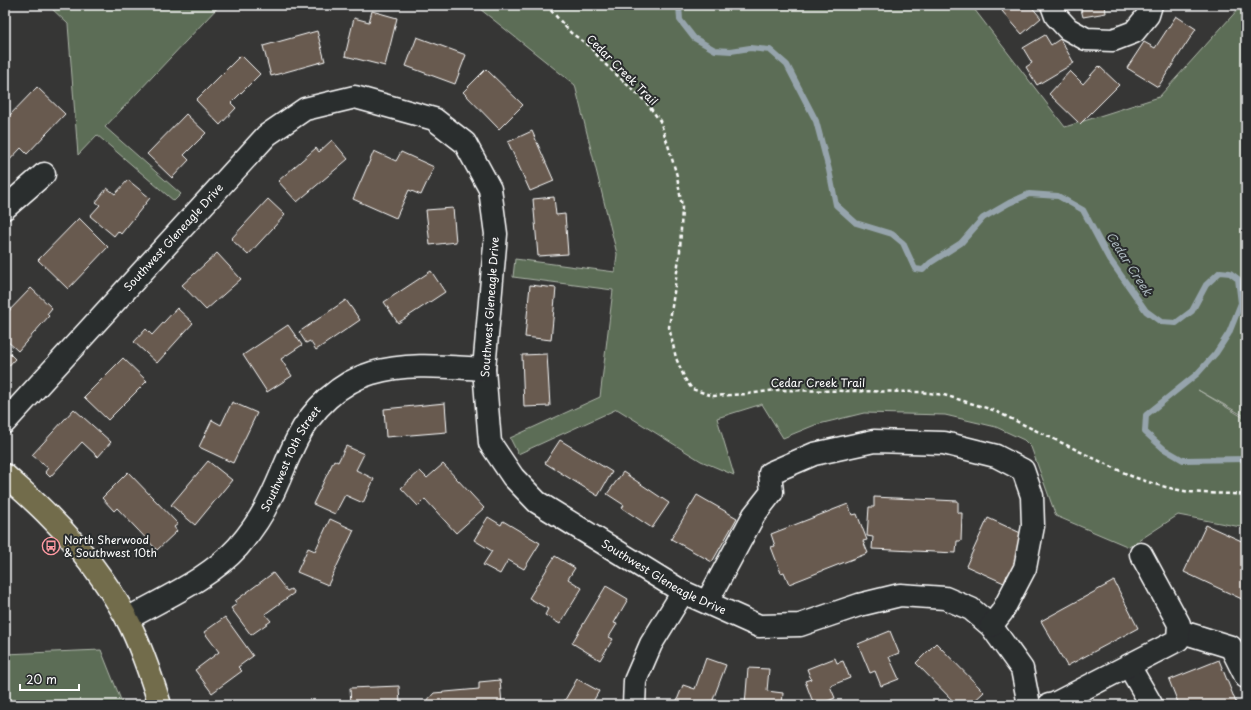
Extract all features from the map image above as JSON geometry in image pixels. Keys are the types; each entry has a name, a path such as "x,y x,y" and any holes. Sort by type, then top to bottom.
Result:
{"main road":[{"path":"5,475 50,516 102,579 127,619 140,648 160,705"}],"street":[{"path":"1052,5 1056,16 1068,29 1086,39 1113,40 1134,32 1148,15 1151,5"},
{"name":"Southwest Gleneagle Drive","path":"5,422 267,135 306,109 355,96 434,118 465,143 490,189 496,234 484,369 490,443 512,477 537,502 683,592 759,626 800,625 859,605 900,595 945,598 971,610 991,626 1022,669 1029,705"},
{"path":"5,208 44,174"},
{"name":"Southwest 10th Street","path":"127,619 192,583 217,567 238,547 270,501 297,438 312,414 344,386 372,373 404,367 484,369"},
{"path":"707,602 754,515 772,492 770,473 814,454 874,441 944,443 996,456 1023,470 1032,496 1033,526 1025,568 1002,612 991,626"},
{"path":"1049,705 1054,704 1178,640 1179,624 1141,554"},
{"path":"634,705 635,681 651,644 683,592"},
{"path":"1179,631 1231,647 1246,677"},
{"path":"1129,666 1151,704"}],"path":[{"name":"Cedar Creek Trail","path":"546,5 571,33 587,44 606,65 646,102 660,121 677,176 682,207 680,251 669,327 676,358 685,380 692,389 713,396 747,394 776,390 921,392 944,395 993,410 1143,481 1191,492 1246,494"}],"green space":[{"path":"48,5 220,5 105,127 181,194 174,201 97,135 78,155 68,24"},
{"path":"475,5 971,5 1065,127 1159,97 1240,7 1240,5 1246,5 1246,417 1198,390 1246,419 1246,528 1178,515 1129,547 1056,516 1031,447 1024,440 996,427 945,415 864,413 815,425 783,438 762,404 717,418 734,475 701,461 617,409 518,454 510,438 600,397 613,290 513,277 515,259 615,272 617,254 575,85"},
{"path":"101,650 123,705 5,705 5,654"}],"building":[{"path":"1009,5 1030,5 1041,18 1022,34 1002,11"},
{"path":"1080,5 1105,5 1106,13 1083,17"},
{"path":"1119,5 1140,5 1119,8"},
{"path":"1177,5 1214,5 1177,6"},
{"path":"372,11 397,18 385,66 345,56 354,18 369,22"},
{"path":"1176,16 1196,29 1158,87 1127,68 1144,42 1155,48"},
{"path":"317,31 325,61 271,76 263,46"},
{"path":"1045,35 1051,45 1060,39 1074,63 1037,85 1026,67 1032,63 1023,48"},
{"path":"417,37 466,55 455,84 406,66"},
{"path":"241,55 260,74 231,103 236,108 220,125 196,100"},
{"path":"1099,66 1119,85 1080,124 1049,94 1070,71 1083,84"},
{"path":"486,69 523,105 499,129 463,92"},
{"path":"37,87 65,114 27,154 21,148 5,165 5,120"},
{"path":"186,114 206,133 184,155 189,160 172,178 147,154"},
{"path":"532,131 554,181 530,191 508,142"},
{"path":"332,140 348,159 297,202 278,181 316,148 319,152"},
{"path":"374,151 396,161 401,152 434,167 421,195 409,190 396,218 353,199"},
{"path":"128,180 150,198 121,234 118,231 114,236 90,216 100,205 96,202 107,188 115,194"},
{"path":"554,197 556,215 565,214 568,254 538,256 533,199"},
{"path":"268,199 285,215 248,255 231,239"},
{"path":"453,208 456,242 430,245 426,210"},
{"path":"79,218 108,247 68,289 38,260"},
{"path":"217,253 241,279 206,310 182,285"},
{"path":"431,271 445,292 398,323 384,302"},
{"path":"530,285 556,288 551,340 525,337"},
{"path":"31,288 52,308 47,314 49,316 18,351 5,339 5,315"},
{"path":"346,300 360,320 316,350 310,341 306,343 299,332"},
{"path":"177,308 193,323 157,363 134,342 146,329 152,335"},
{"path":"288,325 302,345 281,359 292,376 267,392 243,355"},
{"path":"5,349 15,359 5,370"},
{"path":"547,354 550,406 524,407 522,355"},
{"path":"123,358 147,381 108,420 84,397"},
{"path":"232,402 257,413 233,463 199,447 212,420 221,425"},
{"path":"445,403 447,432 386,437 384,409"},
{"path":"74,409 111,442 98,457 82,442 50,477 45,472 48,468 32,455"},
{"path":"560,440 612,472 598,496 545,463"},
{"path":"346,446 364,454 356,470 374,479 363,503 345,495 335,514 313,504 334,460 338,462"},
{"path":"208,461 232,480 195,525 171,505"},
{"path":"443,464 484,508 456,533 425,499 418,506 401,488 420,471 427,478"},
{"path":"128,472 178,524 174,527 177,531 157,550 117,508 114,511 102,498"},
{"path":"623,472 669,503 652,528 622,508 624,505 607,494"},
{"path":"697,495 737,518 712,562 671,539"},
{"path":"874,497 958,501 958,513 962,513 961,541 957,541 956,553 872,549 873,537 867,536 869,507 874,507"},
{"path":"848,504 852,515 857,514 867,540 863,541 868,553 789,584 784,572 781,573 771,547 775,546 771,534"},
{"path":"488,517 501,525 503,521 540,543 524,569 508,560 500,574 483,565 492,551 474,540"},
{"path":"988,518 1025,535 1015,578 1007,575 1004,583 966,566"},
{"path":"330,519 354,530 328,585 297,572 308,548 315,551"},
{"path":"1206,525 1246,543 1246,601 1184,572"},
{"path":"555,556 575,568 568,579 582,588 560,624 545,615 548,609 529,598"},
{"path":"273,573 287,591 291,589 294,593 265,614 271,621 251,635 231,608 237,604 235,601"},
{"path":"1114,581 1138,628 1067,666 1041,621"},
{"path":"606,586 628,599 614,623 617,624 609,637 613,639 600,660 572,643"},
{"path":"225,617 253,656 238,667 242,671 212,693 195,670 219,652 204,632"},
{"path":"890,631 899,653 889,657 899,679 881,686 875,671 870,673 858,644"},
{"path":"936,643 984,692 970,705 957,705 916,663"},
{"path":"706,658 726,665 711,705 675,705 683,685 695,689"},
{"path":"835,658 837,663 843,661 850,678 830,686 835,698 818,705 814,705 805,681 811,679 807,669"},
{"path":"1219,660 1237,705 1179,705 1169,680"},
{"path":"748,668 769,669 767,691 783,693 782,705 745,705"},
{"path":"577,679 599,691 591,705 562,705"},
{"path":"500,680 502,705 423,705 434,693 479,689 479,682"},
{"path":"399,686 400,705 351,705 350,688"}],"waterway":[{"name":"Cedar Creek","path":"679,5 680,20 694,38 715,50 731,51 750,48 770,50 787,65 816,121 829,170 836,205 856,223 892,234 903,243 915,269 923,270 930,263 961,243 983,218 1009,203 1029,194 1058,196 1083,210 1108,257 1146,311 1161,322 1176,323 1192,311 1206,285 1220,272 1230,273 1238,279 1241,303 1229,333 1216,353 1197,374 1146,415 1145,432 1164,449 1183,460 1246,459"}],"place":[{"name":"North Sherwood & Southwest 10th","path":"51,546"}]}
